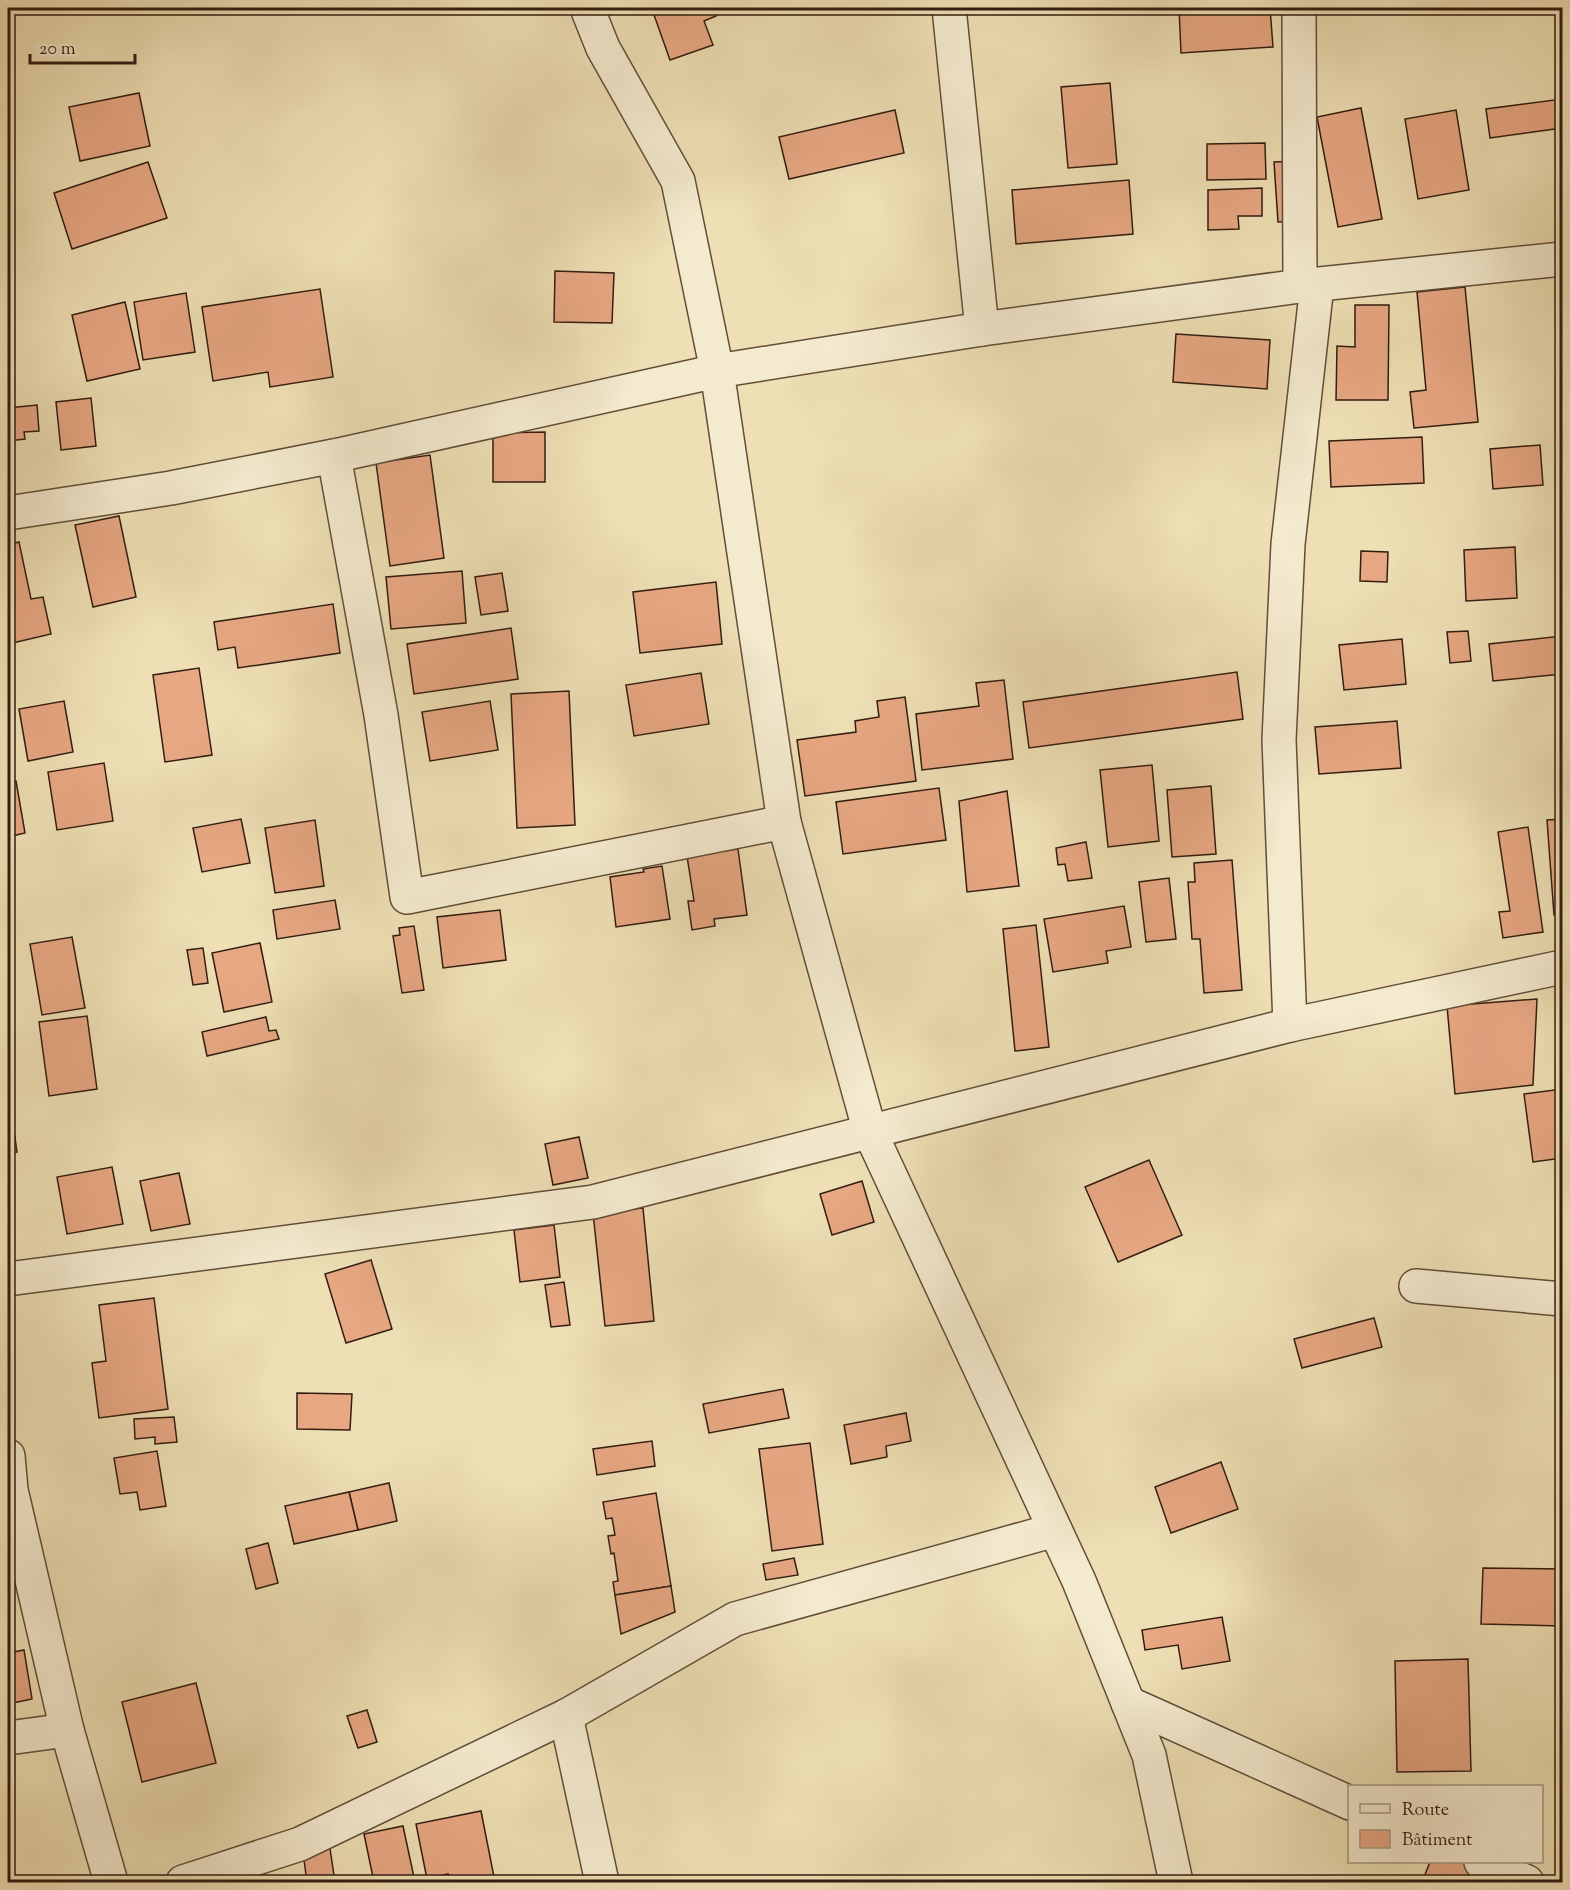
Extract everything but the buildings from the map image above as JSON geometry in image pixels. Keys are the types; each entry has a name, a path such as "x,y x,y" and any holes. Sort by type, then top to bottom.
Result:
{"street":[{"path":"587,8 603,48 678,182 717,371 784,822 870,1132 1079,1581 1149,1755 1176,1882"},
{"path":"949,8 982,329"},
{"path":"1290,1025 1279,740 1288,544 1309,286 1299,8"},
{"path":"8,513 171,488 334,456 717,371 982,329 1309,286 1563,259"},
{"path":"334,456 381,715 406,897 784,822"},
{"path":"8,1279 593,1202 1290,1025 1563,967"},
{"path":"1416,1286 1563,1299"},
{"path":"8,1456 11,1490 67,1730 111,1882"},
{"path":"183,1882 300,1844 566,1716 735,1619 1055,1530"},
{"path":"1128,1703 1348,1802"},
{"path":"566,1716 602,1882"},
{"path":"8,1738 67,1730"},
{"path":"1483,1863 1527,1882"}]}
